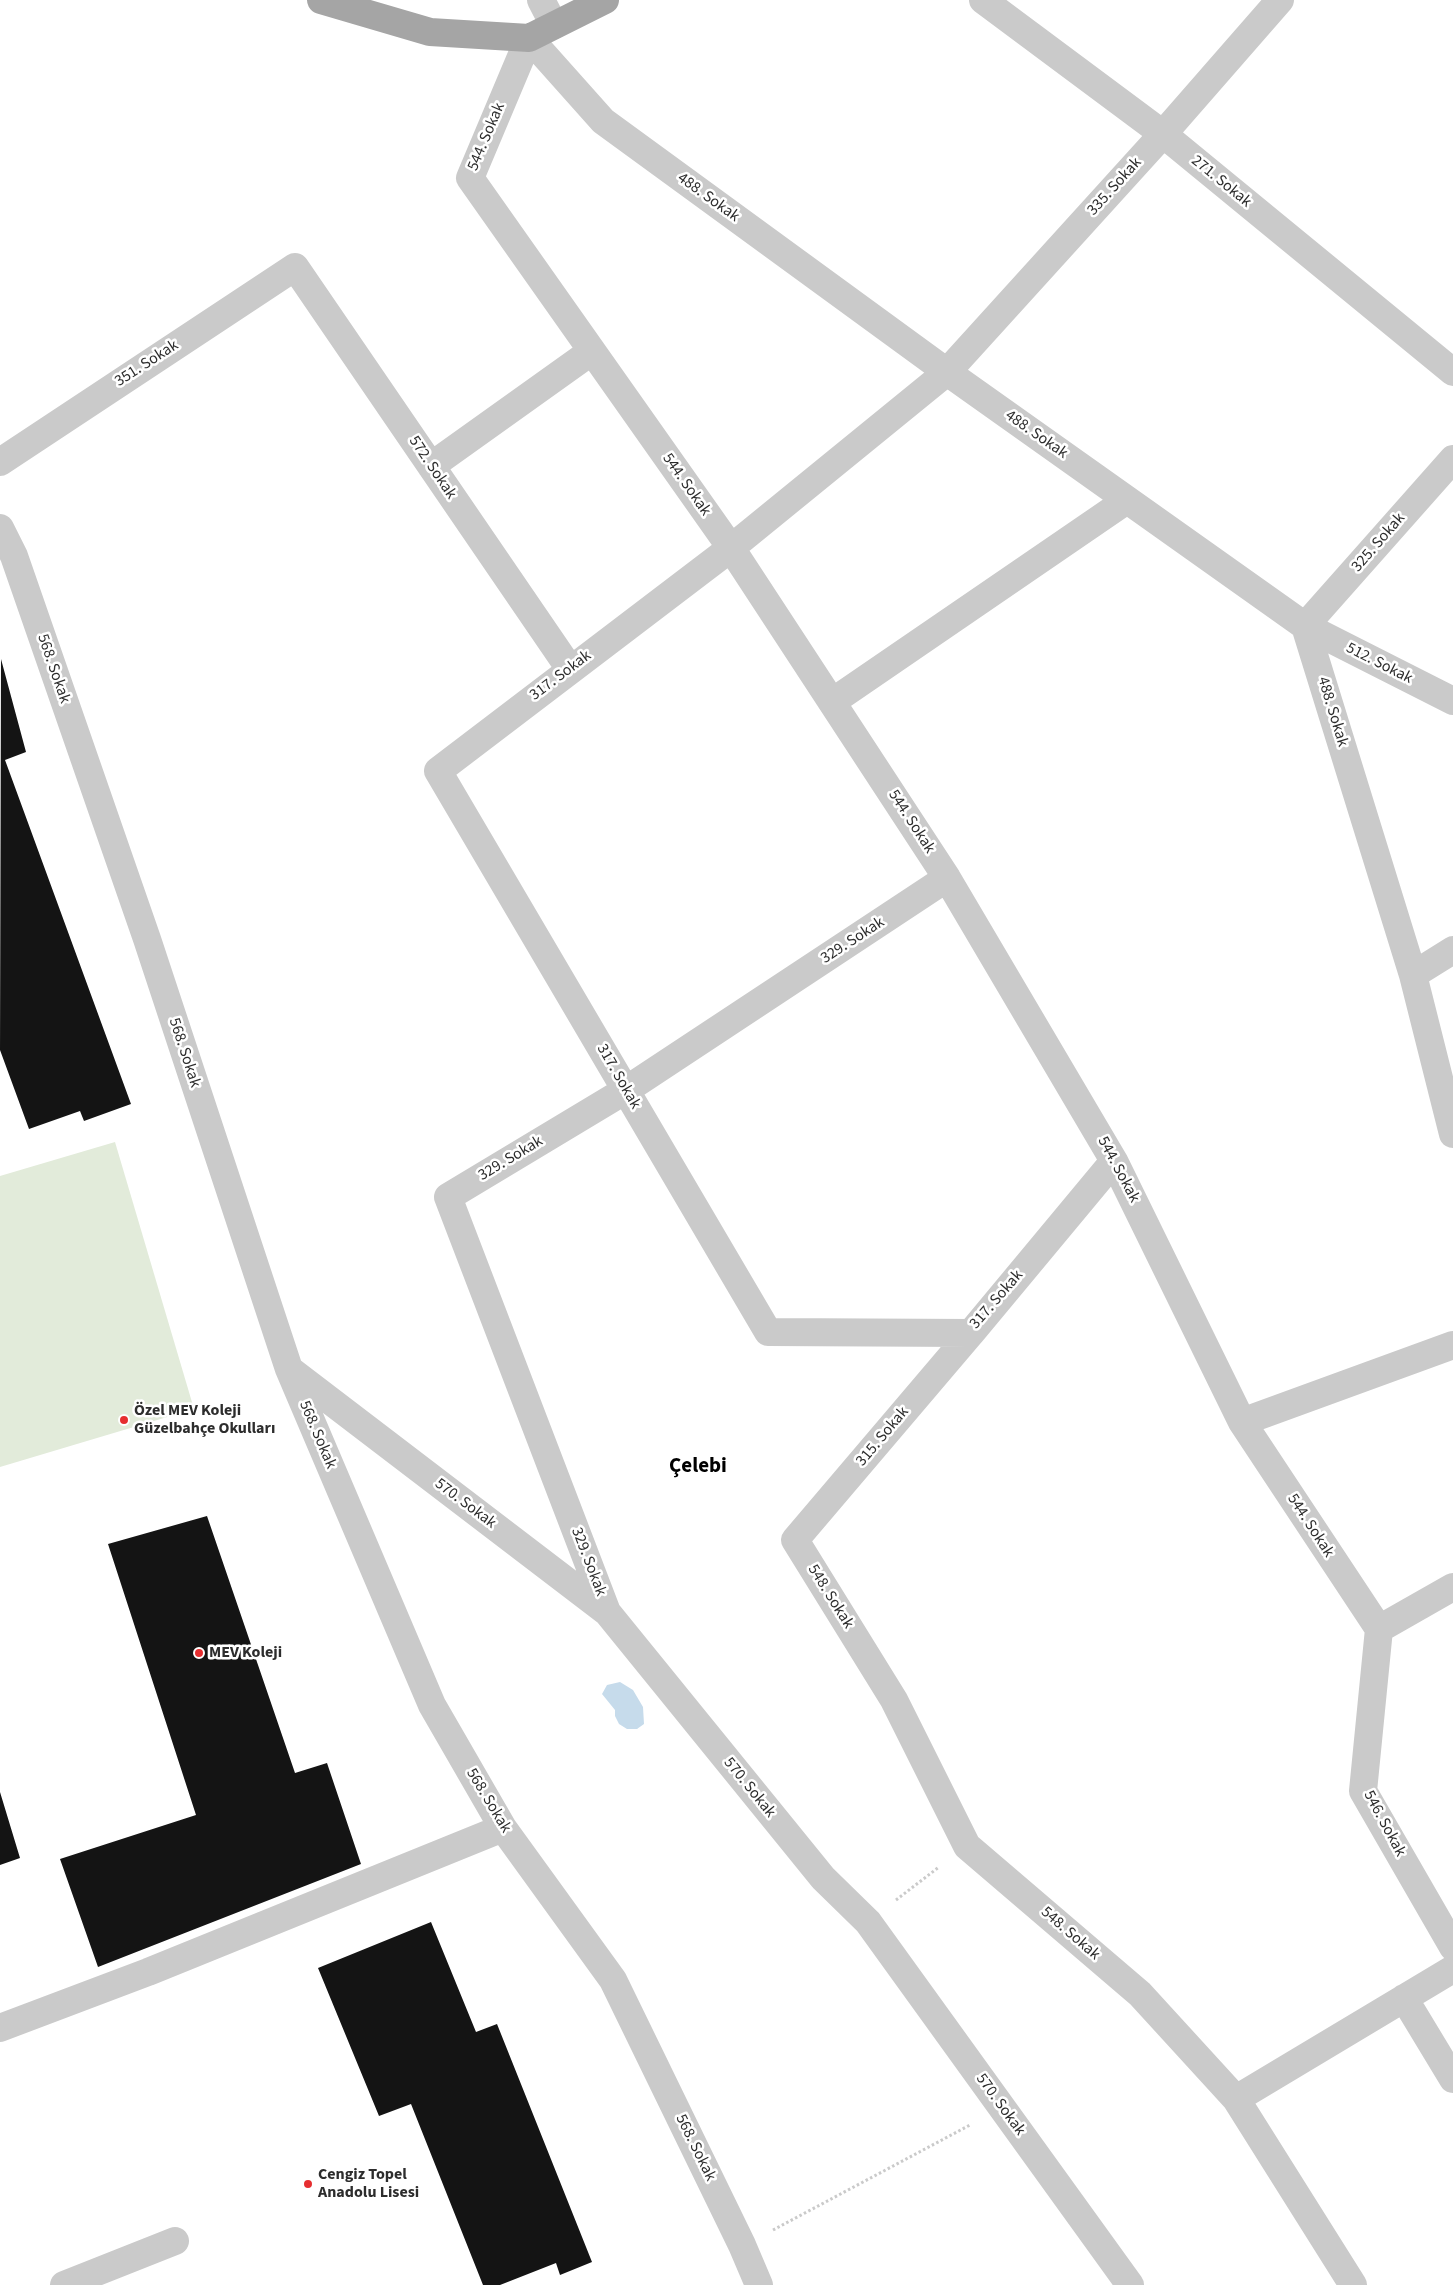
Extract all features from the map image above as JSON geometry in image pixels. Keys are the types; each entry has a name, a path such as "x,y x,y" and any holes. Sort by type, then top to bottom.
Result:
{"main road":[{"path":"329,1 430,32 529,38 605,0"}],"street":[{"path":"541,0 554,25"},
{"name":"271. Sokak","path":"983,0 1164,134 1453,372"},
{"name":"335. Sokak","path":"731,548 947,372 1164,134 1280,0"},
{"name":"544. Sokak","path":"529,38 470,178 731,548 947,878 1114,1161 1242,1422 1378,1628"},
{"name":"488. Sokak","path":"529,38 604,121 947,372 1305,626 1413,975 1453,1134"},
{"name":"351. Sokak","path":"0,462 295,267"},
{"name":"572. Sokak","path":"295,267 570,669"},
{"path":"431,466 592,351"},
{"name":"325. Sokak","path":"1305,626 1453,459"},
{"path":"832,702 1127,500"},
{"name":"568. Sokak","path":"0,528 14,556 144,930 289,1369 432,1704 503,1828 613,1980 742,2245 759,2285"},
{"name":"317. Sokak","path":"731,548 438,771 768,1332 971,1333 1114,1161"},
{"name":"512. Sokak","path":"1305,626 1453,701"},
{"name":"329. Sokak","path":"607,1612 448,1196 626,1090 947,878"},
{"path":"1413,975 1453,950"},
{"name":"315. Sokak","path":"795,1540 971,1333"},
{"path":"1242,1422 1453,1344"},
{"name":"570. Sokak","path":"289,1369 607,1612 823,1878 868,1922 1130,2285"},
{"name":"548. Sokak","path":"795,1540 894,1700 967,1846 1140,1994 1236,2099 1353,2285"},
{"path":"1378,1628 1453,1587"},
{"name":"546. Sokak","path":"1378,1628 1363,1792 1453,1947"},
{"path":"0,2028 148,1972 503,1828"},
{"path":"1236,2099 1453,1969"},
{"path":"1404,1998 1453,2079"},
{"path":"64,2285 175,2241"}],"path":[{"path":"868,1922 967,1846"},
{"path":"742,2245 796,2219 1002,2108"}],"green space":[{"path":"115,1142 194,1409 0,1467 0,1176"}],"water":[{"path":"620,1682 633,1690 643,1707 644,1724 637,1729 627,1729 619,1724 615,1716 615,1710 602,1694 607,1685"}],"building":[{"path":"1,659 26,752 5,760 131,1104 84,1121 80,1111 29,1129 0,1050"},
{"name":"MEV Koleji","path":"207,1516 295,1773 327,1763 361,1864 98,1967 60,1859 196,1815 108,1544"},
{"path":"0,1792 20,1858 0,1865"},
{"path":"431,1922 476,2032 497,2024 592,2262 560,2275 556,2263 500,2285 483,2285 411,2104 379,2116 318,1968"}],"place":[{"name":"Özel MEV Koleji Güzelbahçe Okulları","path":"124,1420"},
{"name":"MEV Koleji","path":"199,1653"},
{"name":"Cengiz Topel Anadolu Lisesi","path":"308,2184"}],"district":[{"name":"Çelebi","path":"698,1467"}]}
